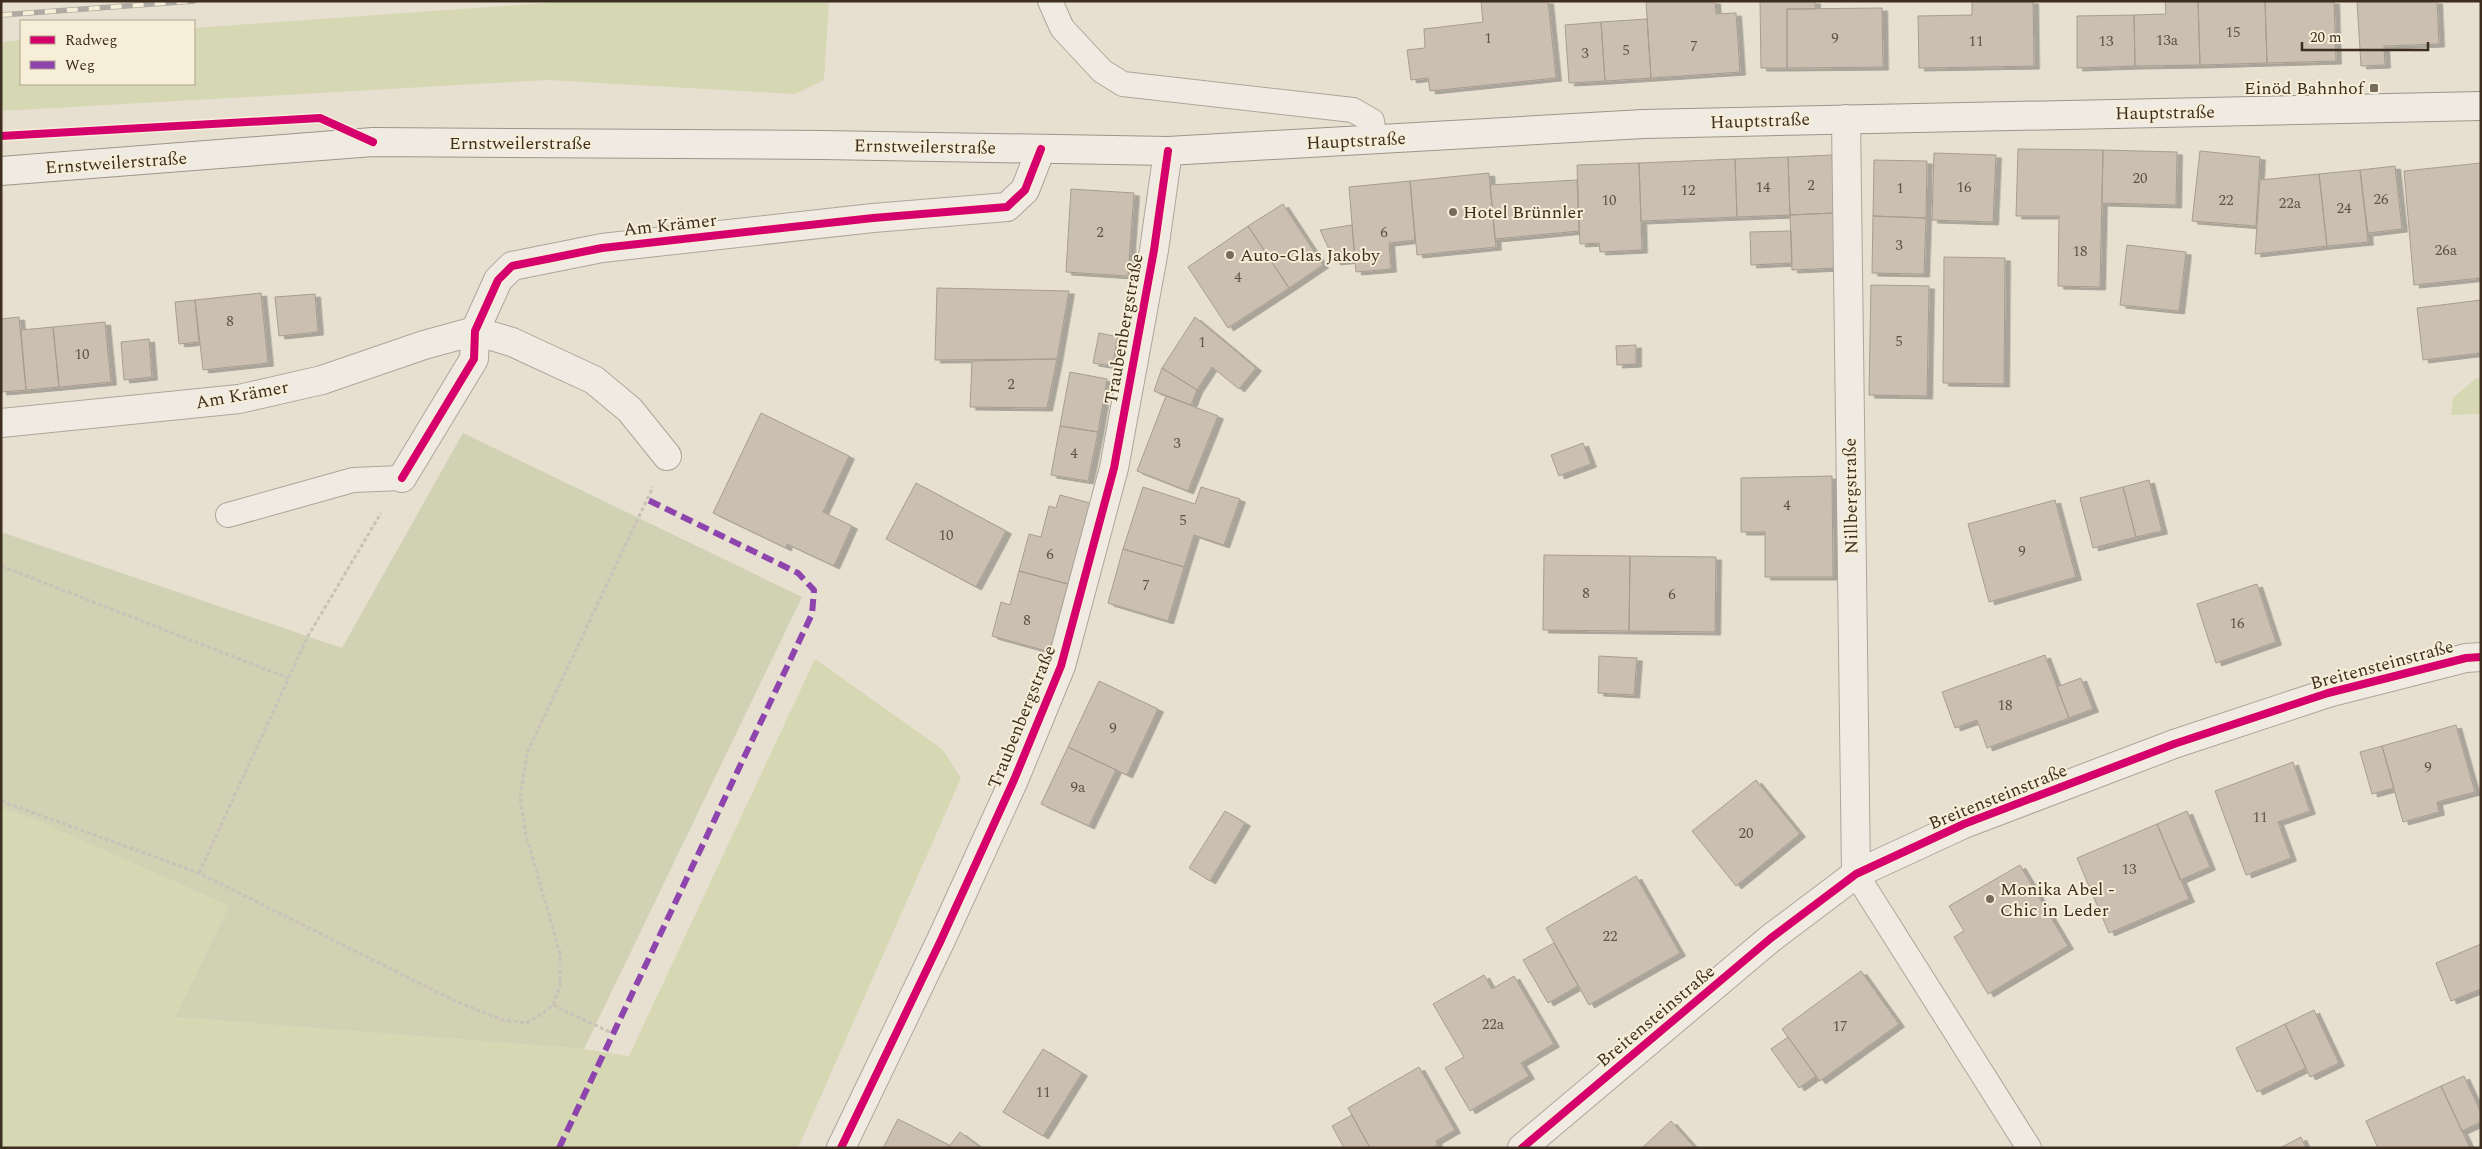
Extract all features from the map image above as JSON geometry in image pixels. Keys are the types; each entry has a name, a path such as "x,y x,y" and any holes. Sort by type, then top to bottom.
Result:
{"street":[{"name":"Hauptstraße","path":"1041,150 1168,151 1643,124 2481,106"},
{"name":"Nillbergstraße","path":"1846,119 1856,874"},
{"name":"Ernstweilerstraße","path":"1,170 373,142 813,145 1041,150"},
{"name":"Am Krämer","path":"402,478 474,359 475,331 498,280 512,266 602,248 873,218 1007,207 1025,190 1041,150"},
{"name":"Traubenbergstraße","path":"841,1148 941,940 1014,780 1061,666 1114,468 1154,250 1168,151"},
{"name":"Am Krämer","path":"1,423 238,399 322,380 424,345 475,331"},
{"path":"475,331 512,342 594,380 630,410 667,456"},
{"name":"Breitensteinstraße","path":"1522,1148 1771,938 1856,874 1964,824 2174,744 2328,693 2466,658 2481,657"}],"lane":[{"path":"1050,1 1062,28 1102,71 1123,84 1353,110 1372,121 1375,140"},
{"path":"228,515 352,480 402,478"},
{"path":"1856,874 2029,1148"}],"path":[{"path":"1,801 199,873 457,1002 503,1020 526,1022 542,1014 553,1004 560,986 560,953 526,835 521,808 520,798 527,753 667,456"},
{"path":"199,873 308,636 402,478"},
{"path":"1,566 288,678"},
{"path":"553,1004 614,1034"}],"green space":[{"path":"573,1 829,1 824,80 795,94 547,80 1,111 1,42 20,40 20,85 195,85 195,28"},
{"path":"2481,378 2481,414 2451,415 2453,398 2475,379"},
{"path":"463,433 802,597 584,1049 175,1017 229,906 36,820 1,808 1,532 342,648"},
{"path":"815,659 942,749 961,778 798,1148 1,1148 1,808 36,820 229,906 175,1017 584,1049 629,1056"}],"building":[{"path":"1481,1 1548,1 1556,78 1430,91 1428,78 1411,80 1407,50 1425,48 1424,29 1483,22"},
{"path":"1646,1 1715,1 1716,14 1736,13 1740,72 1651,78"},
{"path":"1760,1 1815,1 1815,9 1787,9 1787,68 1761,68"},
{"path":"1972,1 2033,1 2034,66 1919,68 1918,16 1972,15"},
{"path":"2165,1 2198,1 2200,65 2135,66 2134,15 2166,14"},
{"path":"2198,1 2265,1 2267,63 2200,65"},
{"path":"2265,1 2334,1 2336,61 2267,63"},
{"path":"2357,1 2437,1 2439,44 2384,46 2385,65 2361,66"},
{"path":"1882,8 1883,67 1787,68 1787,9"},
{"path":"2134,15 2135,66 2077,68 2077,16"},
{"path":"1647,19 1651,78 1605,81 1601,22"},
{"path":"1601,22 1605,81 1569,83 1565,25"},
{"path":"2018,149 2103,150 2100,287 2058,286 2059,216 2016,216"},
{"path":"2103,150 2177,152 2176,205 2102,203"},
{"path":"2200,151 2260,157 2256,226 2192,221"},
{"path":"1934,153 1996,155 1993,222 1932,220"},
{"path":"1832,155 1834,213 1790,215 1788,157"},
{"path":"1788,157 1790,215 1737,217 1735,159"},
{"path":"1735,159 1737,217 1641,221 1639,163"},
{"path":"1874,160 1927,161 1926,218 1873,216"},
{"path":"1639,163 1642,250 1600,252 1599,243 1580,244 1577,165"},
{"path":"2481,163 2481,278 2414,285 2404,171"},
{"path":"2395,166 2402,229 2368,233 2360,170"},
{"path":"2360,170 2368,242 2327,246 2319,174"},
{"name":"Hotel Brünnler","path":"1489,173 1496,247 1417,255 1410,181"},
{"path":"2319,174 2327,246 2255,254 2260,180"},
{"path":"1577,180 1579,231 1495,239 1490,185"},
{"path":"1410,181 1415,240 1389,243 1391,269 1356,272 1349,187"},
{"path":"1071,189 1134,193 1128,276 1066,272"},
{"path":"1283,204 1323,265 1289,288 1248,226"},
{"path":"1834,213 1836,268 1792,270 1790,215"},
{"path":"1873,216 1926,218 1924,274 1872,273"},
{"path":"1352,225 1355,260 1335,262 1320,230"},
{"path":"1248,226 1289,288 1228,328 1188,267"},
{"path":"1791,231 1792,263 1751,265 1750,232"},
{"path":"2127,245 2186,252 2179,311 2120,305"},
{"path":"1944,257 2005,258 2004,384 1943,383"},
{"path":"1871,285 1929,286 1927,396 1869,395"},
{"path":"937,288 1069,291 1057,359 935,360"},
{"path":"261,293 268,363 203,370 195,300"},
{"path":"315,294 318,332 279,336 275,297"},
{"path":"195,300 199,342 179,344 175,302"},
{"path":"2481,300 2481,353 2423,360 2417,308"},
{"path":"19,317 26,390 1,392 1,319"},
{"path":"1195,317 1256,368 1239,389 1212,367 1197,390 1162,368"},
{"path":"105,322 111,382 59,387 53,327"},
{"path":"53,327 59,387 26,390 21,330"},
{"path":"1099,333 1118,337 1112,366 1093,363"},
{"path":"149,339 152,377 124,380 121,342"},
{"path":"1636,345 1636,364 1617,365 1616,346"},
{"path":"1057,359 1047,408 970,407 972,361"},
{"path":"1162,368 1197,390 1191,405 1154,391"},
{"path":"1070,372 1107,379 1098,432 1060,426"},
{"path":"1166,396 1218,416 1188,491 1137,471"},
{"path":"761,413 849,456 823,512 852,526 834,566 787,544 786,548 713,513"},
{"path":"1060,426 1098,432 1088,481 1051,475"},
{"path":"1583,443 1591,464 1559,476 1551,455"},
{"path":"1832,476 1833,577 1765,577 1765,532 1741,532 1741,478"},
{"path":"2149,480 2162,531 2136,537 2123,487"},
{"path":"916,483 1006,531 976,587 886,539"},
{"path":"1143,487 1195,504 1201,487 1240,499 1224,545 1194,535 1184,567 1123,549"},
{"path":"2123,487 2136,537 2093,548 2080,498"},
{"path":"1060,495 1090,503 1068,584 1019,571 1029,534 1041,537 1049,506 1056,508"},
{"path":"2055,500 2076,577 1989,602 1968,524"},
{"path":"1123,549 1184,567 1168,621 1108,603"},
{"path":"1544,555 1630,556 1629,631 1543,630"},
{"path":"1630,556 1716,557 1715,632 1629,631"},
{"path":"1019,571 1068,584 1050,652 992,636 1001,602 1010,605"},
{"path":"2257,584 2276,642 2216,663 2197,604"},
{"path":"2045,655 2069,718 1987,748 1977,720 1955,728 1942,692"},
{"path":"1599,656 1637,658 1634,695 1598,693"},
{"path":"2081,678 2093,709 2069,718 2057,687"},
{"path":"1099,681 1158,709 1127,775 1068,747"},
{"path":"2456,725 2475,792 2437,802 2439,812 2403,822 2382,746"},
{"path":"2382,746 2394,788 2372,794 2360,752"},
{"path":"1068,747 1116,770 1089,826 1041,804"},
{"path":"2293,762 2310,811 2278,822 2291,858 2246,875 2215,791"},
{"path":"1756,780 1800,834 1736,886 1692,831"},
{"path":"1225,811 1245,823 1210,881 1189,868"},
{"path":"2187,811 2210,867 2180,880 2157,824"},
{"path":"2157,824 2189,899 2109,933 2077,858"},
{"path":"2020,865 2068,946 1988,994 1954,937 1964,931 1949,906"},
{"path":"1636,876 1680,953 1589,1005 1546,928"},
{"path":"1554,943 1578,986 1548,1003 1523,960"},
{"path":"2481,944 2481,989 2451,1001 2436,963"},
{"path":"1861,971 1899,1024 1820,1081 1782,1029"},
{"path":"1484,975 1492,989 1514,976 1554,1044 1521,1063 1529,1076 1470,1111 1445,1068 1464,1057 1433,1004"},
{"path":"2314,1010 2339,1063 2310,1077 2285,1024"},
{"path":"2285,1024 2306,1068 2257,1092 2236,1048"},
{"path":"1788,1037 1816,1076 1799,1088 1771,1049"},
{"path":"1043,1049 1082,1073 1043,1136 1003,1112"},
{"path":"1419,1067 1455,1130 1436,1141 1438,1145 1432,1148 1370,1148 1348,1108"},
{"path":"2464,1076 2481,1113 2481,1122 2462,1131 2441,1086"},
{"path":"2441,1086 2470,1148 2378,1148 2366,1121"},
{"path":"1352,1115 1370,1148 1344,1148 1332,1126"},
{"path":"898,1119 949,1145 948,1148 883,1148"},
{"path":"1671,1121 1695,1148 1642,1148"},
{"path":"960,1132 981,1148 948,1148"},
{"path":"2301,1137 2306,1148 2280,1148"}],"railway":[{"path":"1,15 194,1"}],"marked path":[{"path":"559,1148 812,614 814,590 798,573 648,500"}],"cycle path":[{"path":"1,136 320,118 373,142"},
{"path":"402,478 474,359 475,331 498,280 512,266 602,248 873,218 1007,207 1025,190 1041,149"},
{"path":"841,1148 941,940 1014,780 1061,666 1114,468 1154,250 1168,151"},
{"path":"1522,1148 1771,938 1856,874 1964,824 2174,744 2328,693 2466,658 2481,657"}],"place":[{"name":"Einöd Bahnhof","path":"2374,88"},
{"name":"Hotel Brünnler","path":"1453,212"},
{"name":"Auto-Glas Jakoby","path":"1230,255"},
{"name":"Monika Abel - Chic in Leder","path":"1990,899"}]}
